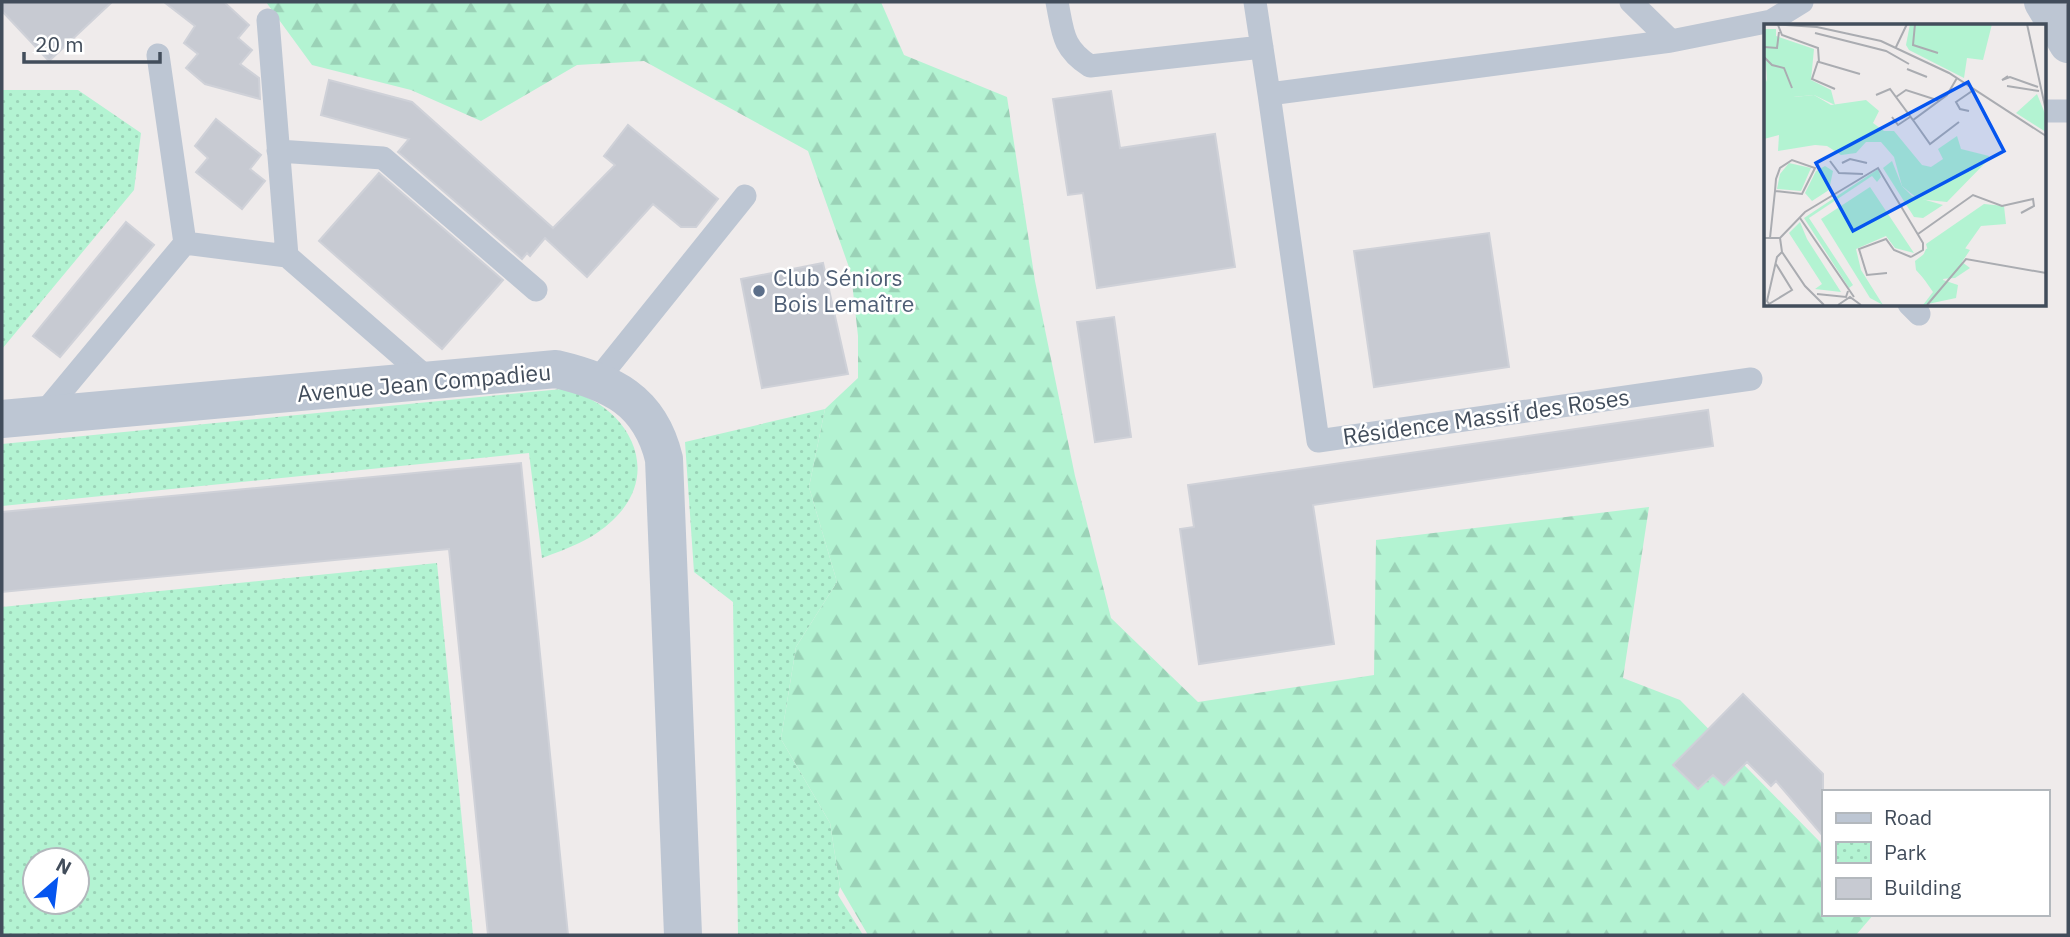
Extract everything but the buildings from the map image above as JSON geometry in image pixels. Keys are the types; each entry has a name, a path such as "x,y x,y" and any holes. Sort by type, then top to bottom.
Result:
{"street":[{"path":"2043,2 2068,44"},
{"name":"Avenue Jean Compadieu","path":"2,419 433,383 556,369 598,379 633,402 658,433 664,459 683,935"}],"lane":[{"path":"1056,2 1065,41 1073,55 1090,66 1262,47"},
{"name":"Résidence Massif des Roses","path":"1255,2 1318,441 1751,379"},
{"path":"1632,2 1671,41"},
{"path":"1269,93 1671,41 1771,21 1802,2"},
{"path":"268,20 287,256"},
{"path":"42,415 185,243 158,55"},
{"path":"2046,111 2068,111"},
{"path":"278,151 383,158 536,290"},
{"path":"598,379 745,196"},
{"path":"185,243 287,256 433,383"}],"green space":[{"path":"266,2 881,2 904,55 1007,97 1035,281 1075,476 1111,618 1198,702 1374,675 1376,540 1649,507 1623,678 1680,700 1822,844 1822,916 1872,916 1856,935 868,935 840,887 830,823 781,739 796,647 837,582 809,487 825,409 858,378 858,336 851,273 808,151 644,61 577,65 481,121 411,90 312,65"},
{"path":"2,90 78,90 141,133 134,190 2,349"},
{"path":"562,389 584,396 604,407 620,422 631,440 637,459 637,480 629,500 605,527 580,543 542,558 529,453 2,506 2,444"},
{"path":"825,409 809,487 837,582 796,647 781,739 830,823 840,887 838,895 863,935 738,935 733,602 694,572 685,442"},
{"path":"437,563 473,935 2,935 2,607"}],"place":[{"name":"Club Séniors Bois Lemaître","path":"759,291"}]}
